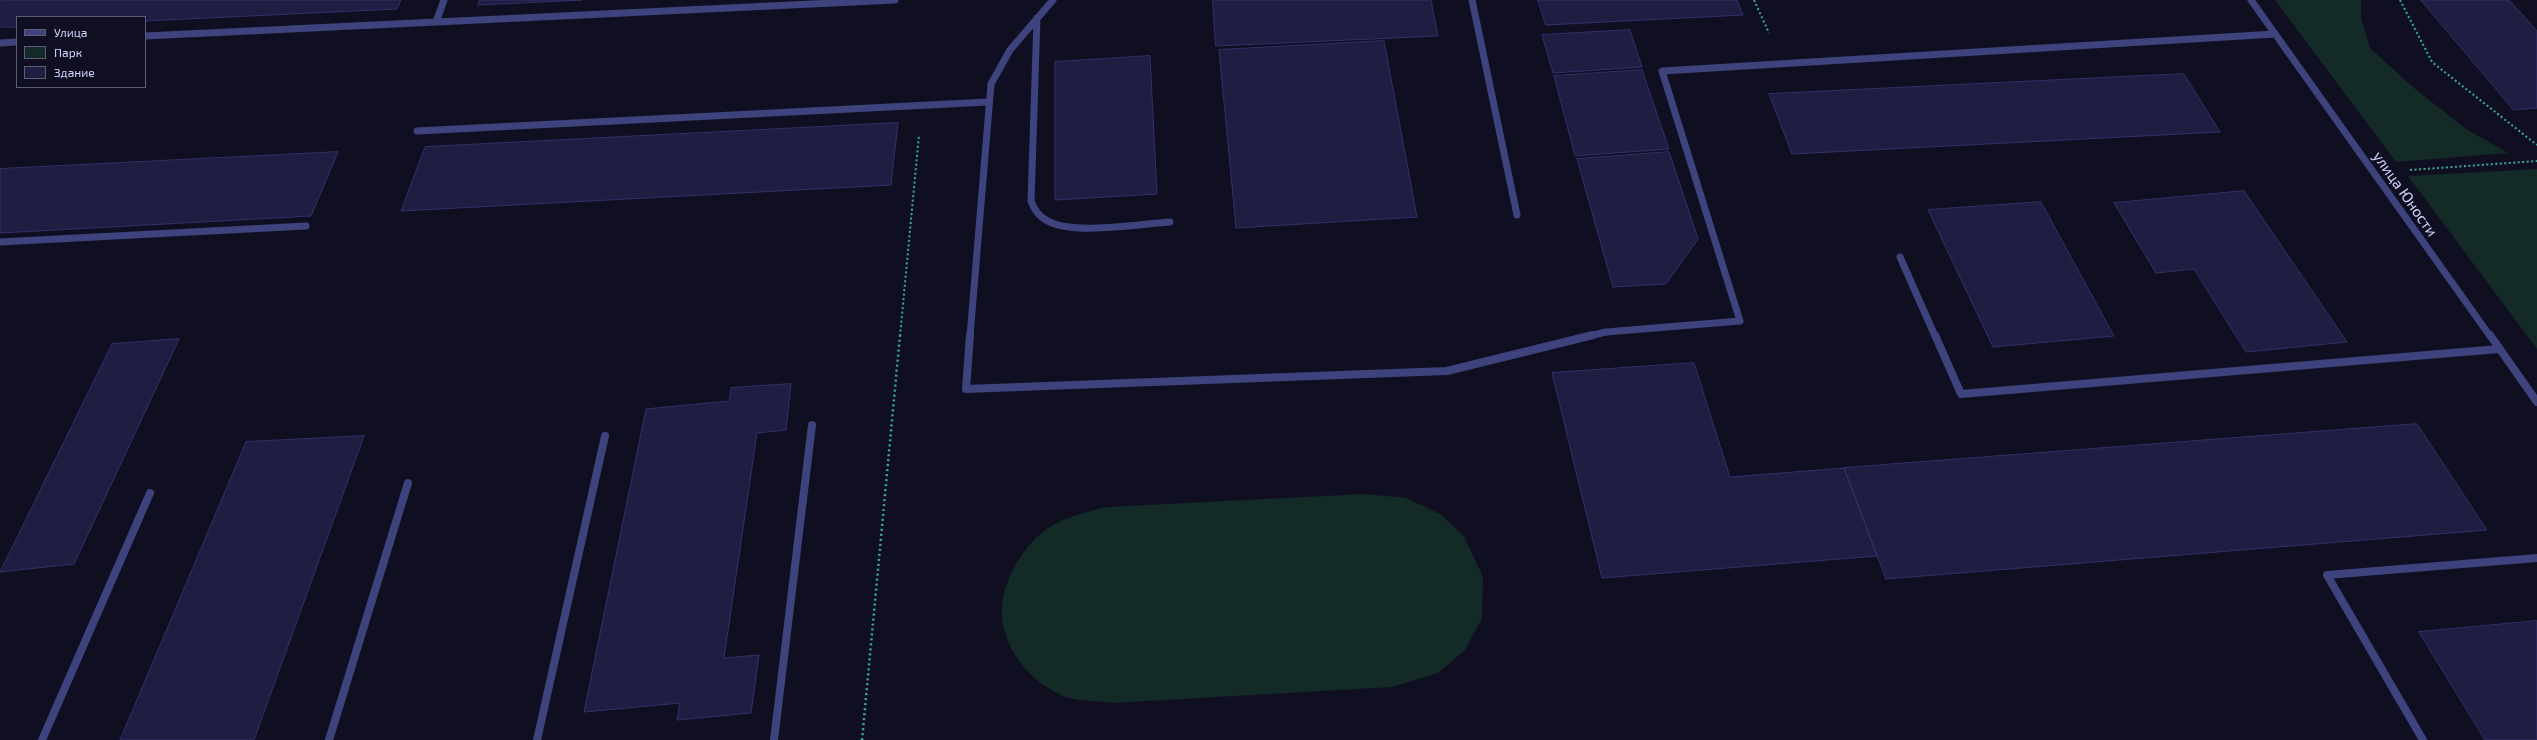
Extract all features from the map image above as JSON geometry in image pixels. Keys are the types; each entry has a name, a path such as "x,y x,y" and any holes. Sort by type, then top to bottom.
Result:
{"street":[{"path":"436,22 444,0"},
{"path":"146,36 895,0"},
{"path":"1053,0 1003,59 991,84 988,102 966,389 1447,371 1606,332 1740,321 1662,71 2275,34"},
{"path":"1472,0 1517,215"},
{"name":"улица Юности","path":"2251,0 2537,402"},
{"path":"1037,18 1031,201 1035,211 1043,219 1065,228 1170,222"},
{"path":"0,43 16,42"},
{"path":"417,131 988,102"},
{"path":"0,242 306,226"},
{"path":"1900,257 1961,394 2499,349"},
{"path":"774,740 812,425"},
{"path":"537,740 605,436"},
{"path":"329,740 408,483"},
{"path":"42,740 150,493"},
{"path":"2423,740 2327,575 2537,558"}],"path":[{"path":"2400,0 2432,62 2537,145"},
{"path":"862,740 921,105"},
{"path":"2374,173 2537,161"}],"green space":[{"path":"2275,0 2361,0 2361,18 2370,48 2414,88 2466,129 2508,153 2396,162"},
{"path":"2537,169 2537,349 2408,176"},
{"path":"1365,494 1406,498 1440,514 1464,536 1483,577 1482,618 1465,650 1438,673 1392,687 1112,703 1066,697 1053,691 1041,683 1020,662 1006,637 1002,608 1005,590 1012,572 1022,555 1034,540 1050,527 1068,518 1107,507"}],"building":[{"path":"0,0 401,0 397,9 146,21 146,16 16,16 16,27 0,27"},
{"path":"480,0 582,0 478,5"},
{"path":"1213,0 1431,0 1438,36 1216,46"},
{"path":"1538,0 1737,0 1743,15 1546,25"},
{"path":"2421,0 2509,0 2537,31 2537,108 2514,110"},
{"path":"1630,30 1642,67 1553,73 1542,35"},
{"path":"1384,41 1417,217 1236,228 1219,50"},
{"path":"1150,56 1157,194 1055,200 1055,62"},
{"path":"1642,70 1669,149 1575,156 1554,76"},
{"path":"2184,74 2220,132 1792,154 1769,94"},
{"path":"898,123 891,185 401,211 425,147"},
{"path":"338,152 311,216 0,233 0,169"},
{"path":"1669,152 1698,239 1666,284 1613,287 1577,159"},
{"path":"2244,191 2347,342 2246,352 2194,269 2156,273 2114,203"},
{"path":"2041,202 2114,336 1993,347 1928,210"},
{"path":"179,339 74,564 0,572 112,344"},
{"path":"1694,363 1730,477 1844,468 1877,556 1602,578 1552,373"},
{"path":"791,384 786,430 757,433 724,658 759,655 751,713 677,720 680,703 584,712 646,409 729,401 731,388"},
{"path":"2417,424 2487,530 1886,579 1844,468"},
{"path":"364,436 254,740 120,740 246,442"},
{"path":"2537,621 2537,740 2485,740 2419,632"}]}
